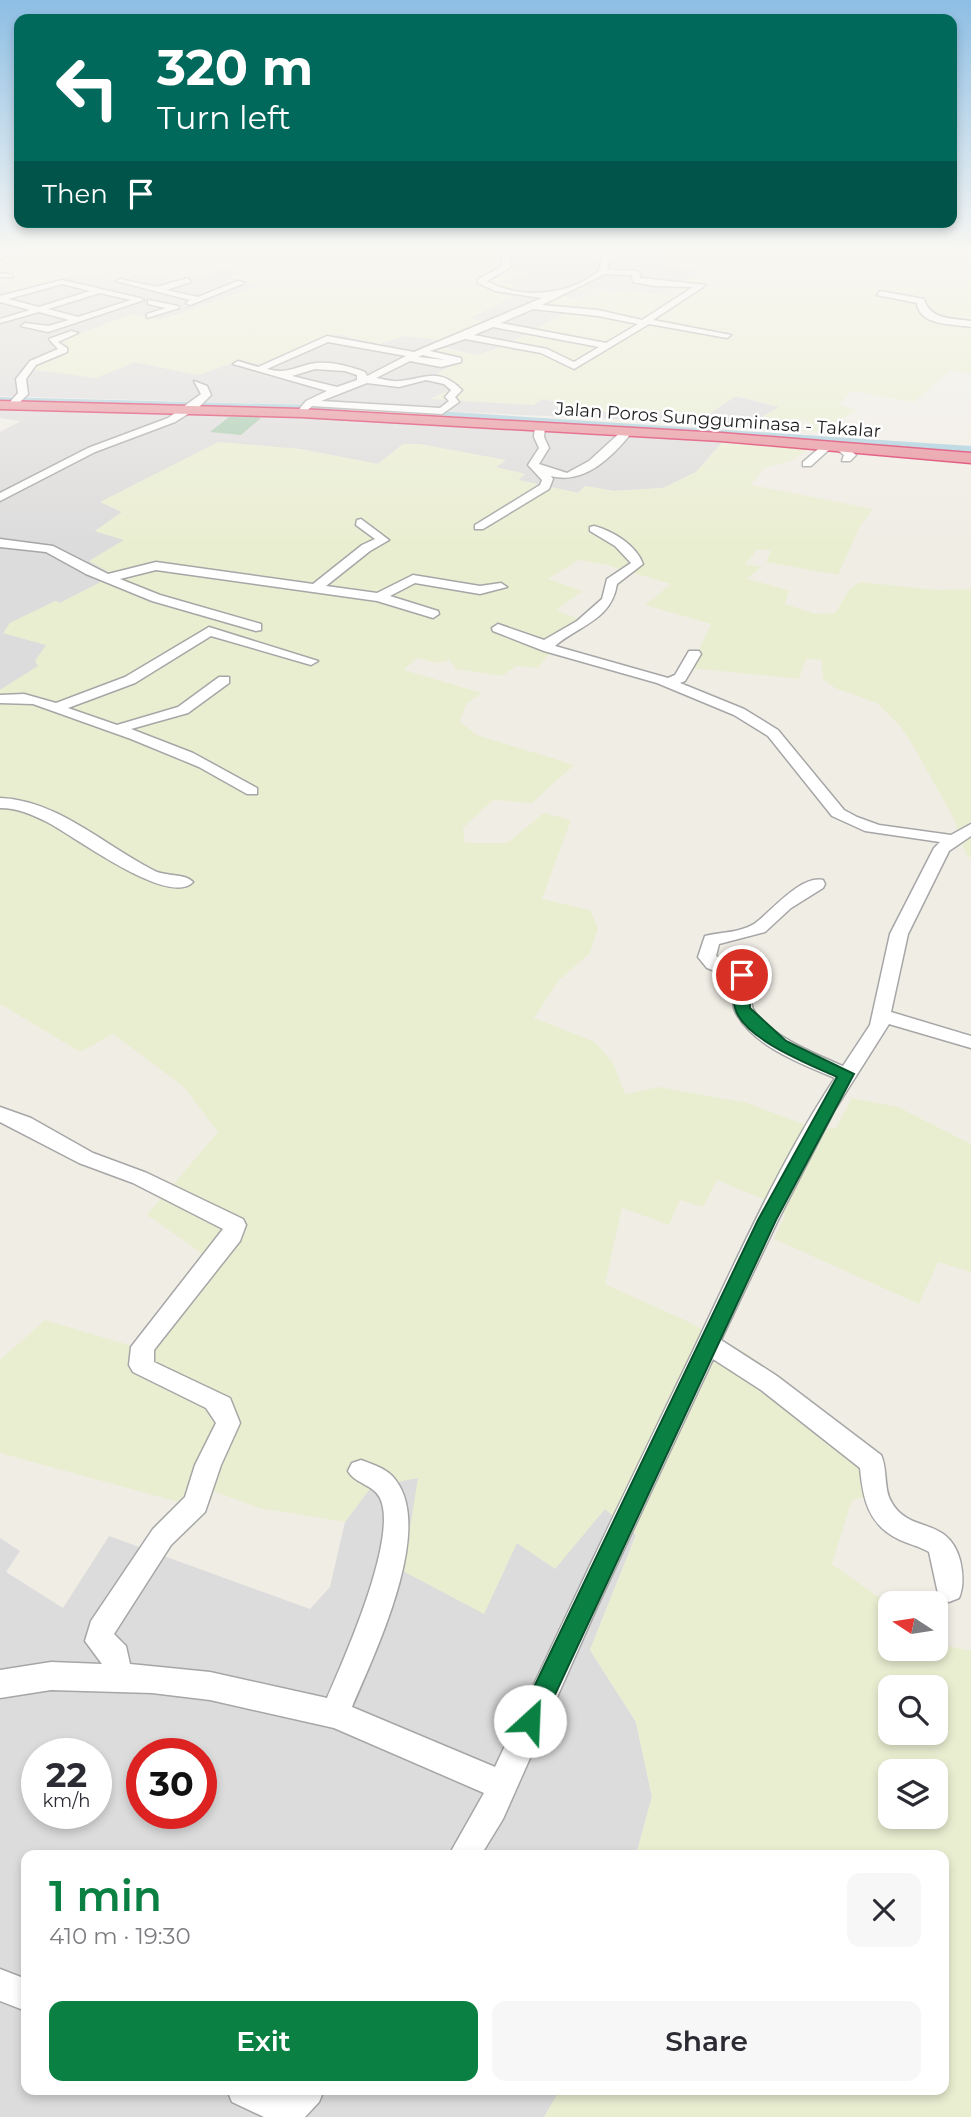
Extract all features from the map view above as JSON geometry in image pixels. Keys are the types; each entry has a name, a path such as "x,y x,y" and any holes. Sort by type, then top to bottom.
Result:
{"highway":[{"name":"Jalan Poros Sungguminasa - Takalar","path":"8,400 304,408 971,458"}],"street":[{"path":"8,400 32,364 64,350 60,347"},
{"path":"258,370 307,347"},
{"path":"365,347 415,355"},
{"path":"304,408 336,390 364,381 436,347"},
{"path":"521,347 544,351 584,370"},
{"path":"573,366 605,347"},
{"path":"282,376 342,349 377,349"},
{"path":"326,358 358,370 364,381"},
{"path":"238,364 336,390"},
{"path":"304,408 442,411 454,402 450,397 457,390 447,382 426,377 400,384 364,381"},
{"path":"0,498 108,442 167,422 194,407 205,391 197,383"},
{"path":"534,467 537,456 544,448 539,436 540,426"},
{"path":"534,467 563,476 577,474 615,446 628,431"},
{"path":"807,464 838,450"},
{"path":"479,527 545,487 548,479 534,467"},
{"path":"314,589 366,548 383,540 361,522"},
{"path":"547,645 582,624 608,600 611,582 637,564 634,554 606,534 594,529"},
{"path":"0,542 49,549 108,578 166,601 256,627"},
{"path":"108,578 156,566 379,597 433,614"},
{"path":"379,597 414,579 480,590 501,587"},
{"path":"498,628 561,652 668,682 739,712 773,733 838,813 848,820 873,830 962,835"},
{"path":"60,706 136,677 209,631 311,662"},
{"path":"668,682 680,678 694,654"},
{"path":"117,729 183,710 224,680"},
{"path":"0,699 27,697 60,706 86,720 117,729 205,765 252,791"},
{"path":"0,803 9,802 32,810 152,877 185,882"},
{"path":"467,1850 486,1822 667,1427 710,1345 767,1220 846,1074 883,1016 885,992 899,934 939,853 962,835"},
{"path":"817,884 785,904 759,928 733,937 711,940 707,957 713,964 742,975 743,1009 762,1030 780,1045 846,1074"},
{"path":"883,1016 971,1042"},
{"path":"0,1114 24,1123 86,1158 140,1178 235,1225 232,1235 143,1347 141,1365 153,1374 221,1405 228,1423 208,1465 196,1504 162,1538 101,1630 99,1641 116,1656 116,1680"},
{"path":"710,1345 769,1383 872,1463 876,1500 886,1516 939,1542 945,1552 949,1589"},
{"path":"335,1714 372,1626 396,1528 394,1503 389,1489 380,1479 361,1471"},
{"path":"0,1684 51,1676 152,1679 210,1686 335,1714 502,1785"},
{"path":"0,1985 21,1993"},
{"path":"260,2095 292,2105"}],"shaded area":[{"path":"0,347 71,348 44,358 34,370 63,372 135,362 198,375 241,360 263,365 306,347 502,347 477,355 442,347 464,359 436,374 462,384 431,399 543,399 598,411 641,414 652,410 695,418 709,414 735,396 780,407 753,422 759,424 755,429 657,421 280,404 0,396"},
{"path":"0,404 289,411 726,438 696,472 663,488 614,491 585,486 578,493 518,480 524,474 496,467 505,461 403,444 378,464 300,449 265,448 101,502 122,512 95,531 125,540 90,561 115,575 60,603 55,601 4,633 47,645 39,666 0,690 0,432 21,421 0,418"},
{"path":"419,1477 517,1543 605,1509 636,1535 590,1650 636,1722 652,1797 637,1850 21,1850 21,2095 557,2095 544,2117 0,2117 0,1538 20,1551 6,1572 63,1608 109,1536 310,1609 330,1587 345,1522 371,1487"}],"green space":[{"path":"67,347 306,347 263,365 241,360 198,375 135,362 96,378 34,370 28,366 70,348"},
{"path":"436,347 477,355 502,347 971,347 971,374 950,370 914,402 852,391 838,404 856,410 837,422 828,432 801,431 811,422 797,419 783,430 755,429 758,424 752,423 779,407 736,396 709,414 695,418 652,410 641,414 598,411 544,399 533,405 430,399 461,385 435,375 463,360 428,352"},
{"path":"229,417 261,418 241,435 210,432"},
{"path":"726,438 815,445 793,460 764,468 751,485 873,509 860,526 838,575 766,562 771,551 758,549 745,564 761,567 747,579 789,590 785,604 815,614 835,613 850,589 860,582 937,590 971,589 971,858 966,855 954,819 915,749 901,727 877,703 835,688 823,679 821,660 806,659 799,679 690,668 711,624 645,605 671,584 607,565 579,560 548,579 583,591 556,610 586,622 556,646 538,668 516,666 502,676 456,669 449,660 438,663 417,658 404,670 482,693 466,704 460,722 477,735 574,765 532,803 493,800 463,828 465,843 507,843 544,813 571,820 542,899 590,910 598,928 590,953 559,980 534,1018 595,1042 613,1063 625,1094 659,1087 747,1103 817,1129 836,1128 852,1098 898,1107 971,1144 971,1272 938,1262 919,1304 774,1239 785,1215 777,1205 717,1180 703,1207 680,1200 669,1225 622,1208 605,1284 689,1322 748,1354 816,1417 880,1456 870,1496 852,1500 832,1564 878,1597 878,1661 948,1661 948,1646 971,1651 971,2117 544,2117 557,2095 949,2095 949,1850 637,1850 652,1797 636,1722 590,1650 636,1535 605,1509 555,1569 517,1543 484,1614 403,1571 418,1478 371,1487 345,1522 259,1508 216,1492 189,1505 0,1453 0,1360 45,1320 149,1351 217,1264 147,1215 218,1132 183,1086 113,1034 80,1052 0,1004 0,690 38,666 35,661 46,645 3,633 10,623 55,601 60,603 114,575 89,561 124,540 95,531 122,512 100,502 218,442 300,449 378,464 403,444 420,444 506,460 496,467 525,474 519,480 578,493 585,486 614,491 663,488 696,472"}],"waterway":[{"path":"0,399 347,408"},
{"path":"422,412 971,449"}],"route":[{"path":"530,1721 667,1427 710,1345 727,1301 791,1173 846,1074 780,1045 749,1018 743,1009 742,975"}]}
